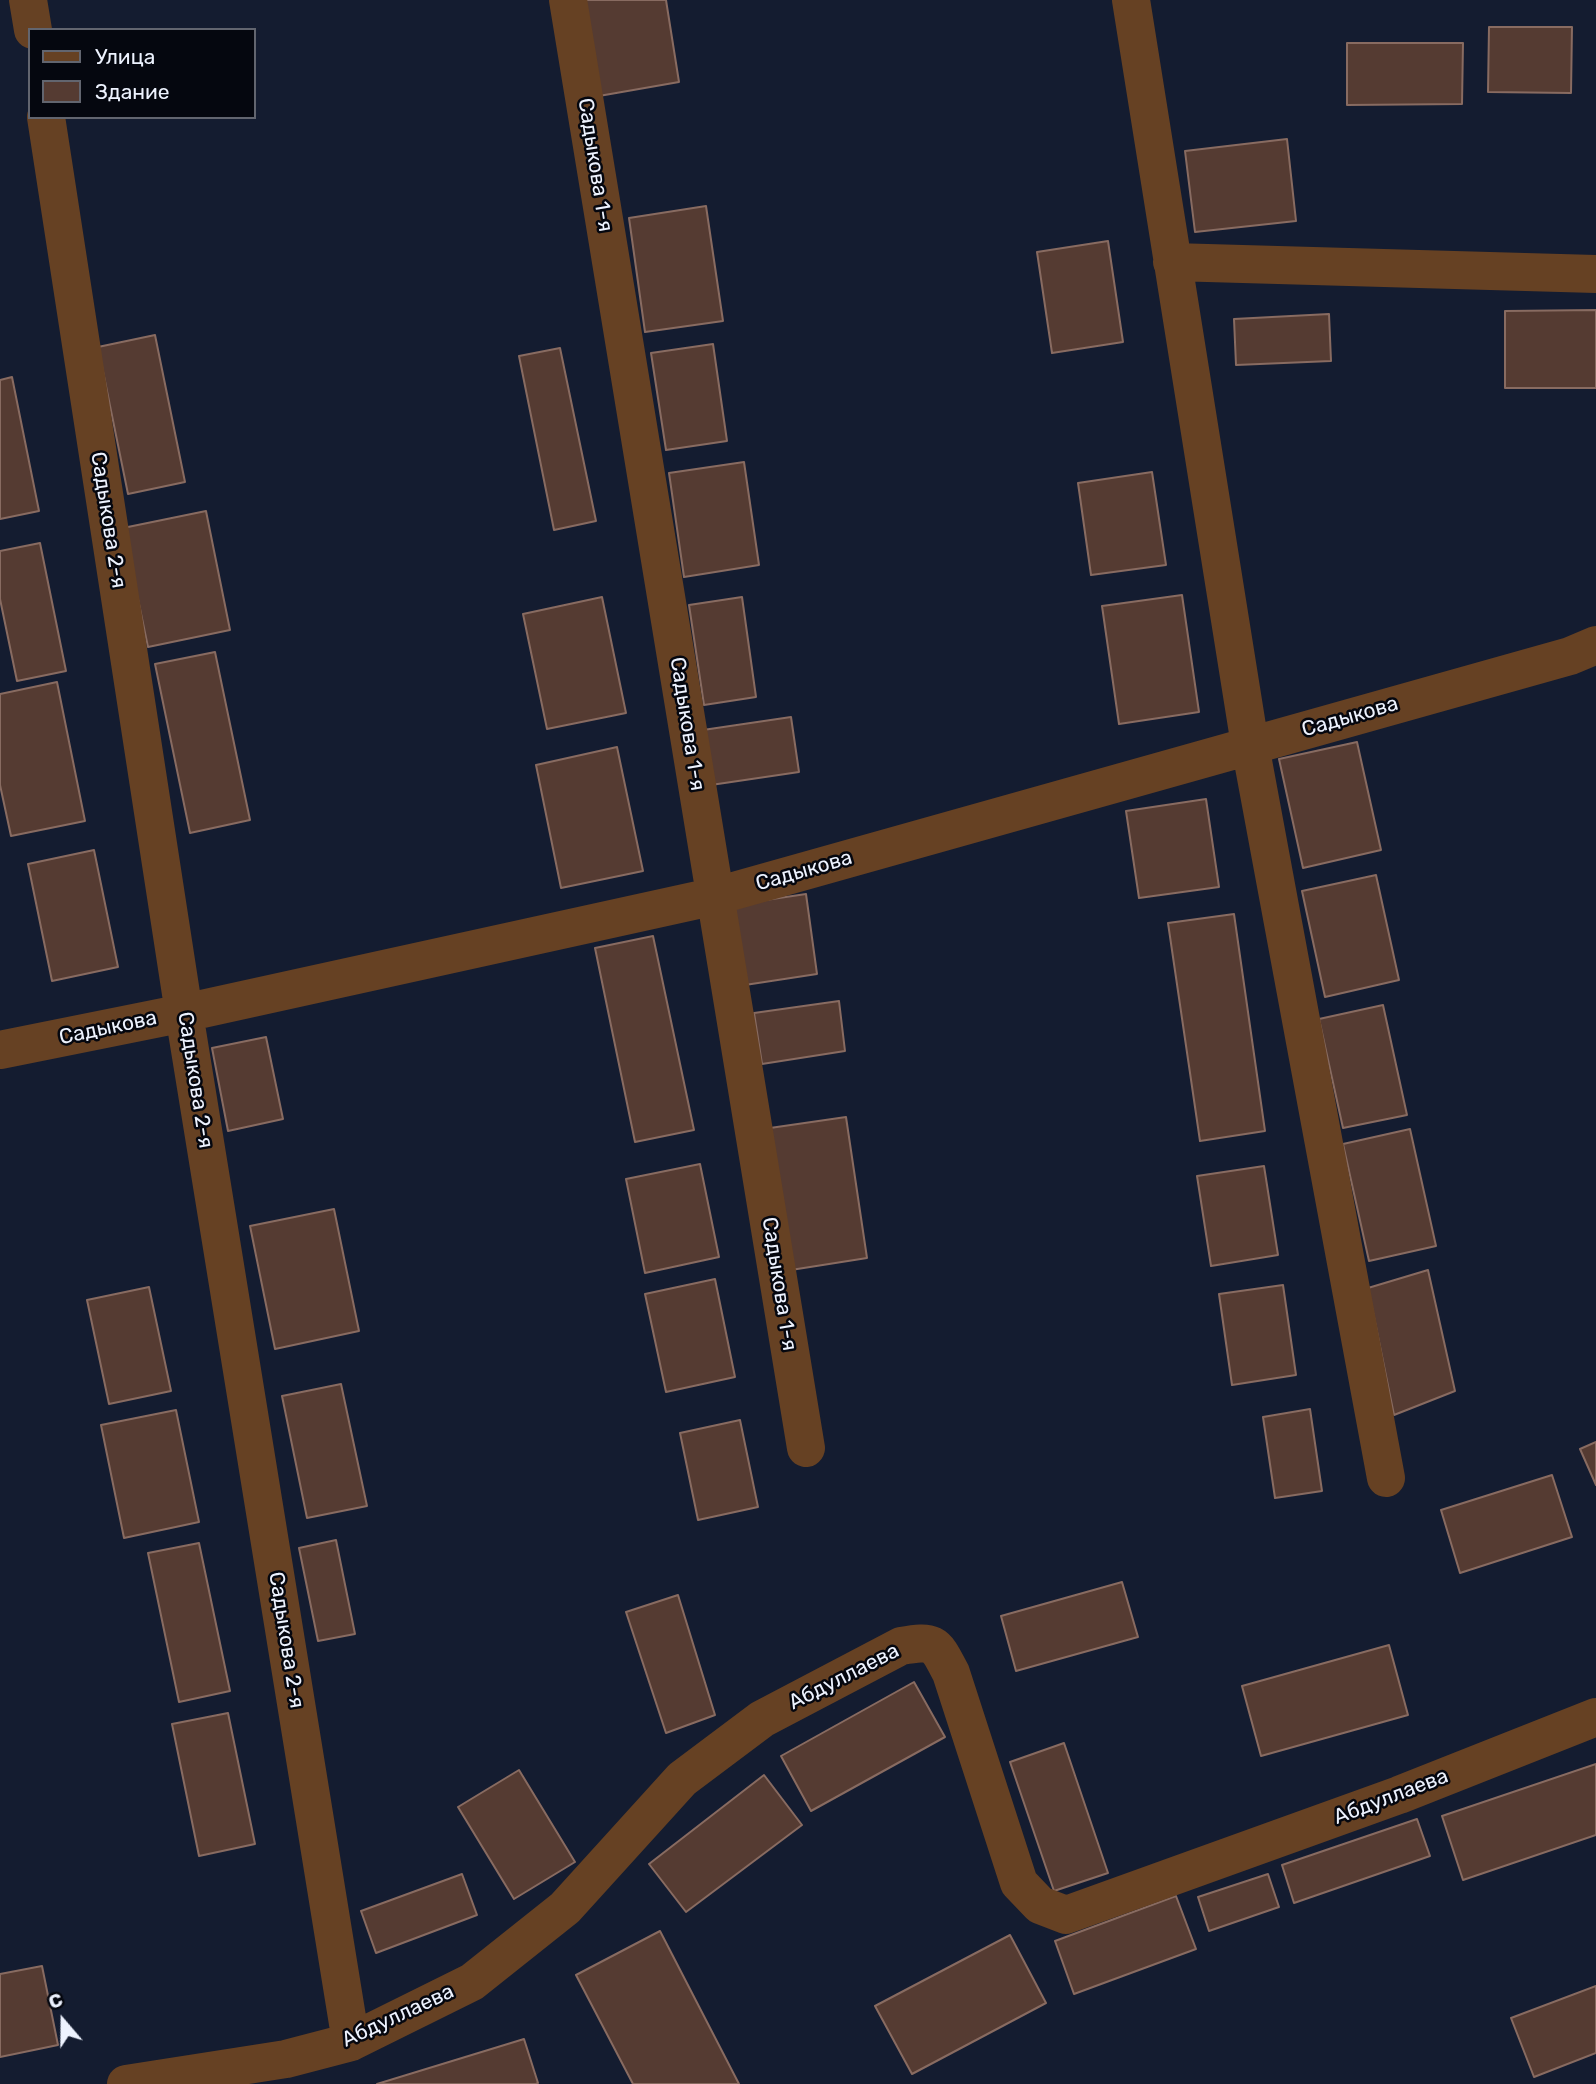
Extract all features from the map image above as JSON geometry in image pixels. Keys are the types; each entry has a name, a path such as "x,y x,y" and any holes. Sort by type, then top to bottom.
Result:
{"street":[{"path":"28,0 33,28"},
{"name":"Садыкова 1-я","path":"568,0 806,1448"},
{"path":"1131,0 1250,746 1386,1478"},
{"name":"Садыкова 2-я","path":"46,119 184,1013 351,2042"},
{"path":"1172,262 1596,274"},
{"name":"Садыкова","path":"0,1050 184,1013 716,896 1570,656 1596,645"},
{"name":"Абдуллаева","path":"126,2084 290,2071 472,1982 565,1908 681,1779 762,1719 901,1646 925,1642 938,1649 951,1673 1019,1883 1040,1905 1066,1915 1399,1795 1596,1717"}],"building":[{"path":"583,0 666,0 679,82 599,96"},
{"path":"1489,27 1572,27 1571,93 1488,92"},
{"path":"1347,43 1463,43 1462,104 1347,105"},
{"path":"1287,139 1296,221 1195,232 1185,151"},
{"path":"706,206 723,321 645,332 629,218"},
{"path":"1108,241 1123,342 1052,353 1037,252"},
{"path":"1596,310 1596,388 1505,388 1505,311"},
{"path":"1329,314 1331,361 1236,365 1234,319"},
{"path":"155,335 185,482 128,494 98,347"},
{"path":"713,344 727,441 666,450 651,353"},
{"path":"560,348 596,521 554,530 519,356"},
{"path":"12,377 39,511 0,519 0,380"},
{"path":"744,462 759,565 684,577 669,473"},
{"path":"1152,472 1166,565 1091,575 1078,483"},
{"path":"206,511 230,630 148,647 123,528"},
{"path":"40,543 66,671 17,681 0,599 0,551"},
{"path":"1182,595 1199,712 1119,724 1102,606"},
{"path":"602,597 626,713 547,729 523,614"},
{"path":"742,597 756,697 704,705 689,605"},
{"path":"215,652 250,820 190,833 155,664"},
{"path":"57,682 85,821 11,836 0,785 0,694"},
{"path":"791,717 799,772 711,785 703,730"},
{"path":"1357,742 1381,850 1303,868 1279,759"},
{"path":"617,747 643,871 561,888 536,765"},
{"path":"1206,799 1219,887 1139,898 1126,811"},
{"path":"94,850 118,967 52,981 28,864"},
{"path":"1376,875 1399,980 1325,997 1302,891"},
{"path":"806,894 817,974 745,985 732,905"},
{"path":"1234,914 1265,1131 1200,1141 1168,923"},
{"path":"653,936 694,1130 635,1142 595,948"},
{"path":"839,1001 845,1051 762,1064 754,1013"},
{"path":"1383,1005 1407,1115 1343,1128 1319,1019"},
{"path":"266,1037 283,1119 228,1131 212,1048"},
{"path":"846,1117 867,1258 791,1270 770,1128"},
{"path":"1410,1129 1436,1246 1369,1261 1343,1144"},
{"path":"700,1164 719,1257 645,1273 626,1179"},
{"path":"1264,1166 1278,1255 1211,1266 1197,1176"},
{"path":"334,1209 359,1331 275,1349 250,1226"},
{"path":"1428,1270 1455,1391 1394,1415 1368,1288"},
{"path":"715,1279 735,1377 666,1392 645,1294"},
{"path":"1283,1285 1296,1375 1232,1385 1219,1294"},
{"path":"149,1287 171,1391 109,1404 87,1300"},
{"path":"341,1384 367,1506 307,1518 282,1396"},
{"path":"1310,1409 1322,1491 1275,1498 1263,1417"},
{"path":"176,1410 199,1522 124,1538 101,1425"},
{"path":"740,1420 758,1507 698,1520 680,1433"},
{"path":"1596,1442 1596,1485 1580,1449"},
{"path":"1552,1475 1572,1537 1460,1573 1441,1510"},
{"path":"336,1540 355,1634 318,1641 299,1548"},
{"path":"199,1543 230,1691 179,1702 148,1553"},
{"path":"1122,1582 1138,1637 1016,1671 1001,1616"},
{"path":"678,1595 715,1715 666,1733 626,1612"},
{"path":"1389,1645 1408,1715 1261,1756 1242,1686"},
{"path":"914,1682 945,1737 811,1811 781,1756"},
{"path":"228,1713 255,1844 199,1856 172,1724"},
{"path":"1064,1743 1108,1873 1054,1891 1010,1762"},
{"path":"1596,1764 1596,1835 1463,1880 1442,1816"},
{"path":"519,1770 575,1862 514,1899 458,1807"},
{"path":"764,1775 802,1825 686,1912 649,1864"},
{"path":"1417,1819 1430,1856 1294,1903 1282,1865"},
{"path":"462,1874 477,1915 376,1953 361,1911"},
{"path":"1268,1874 1279,1907 1209,1931 1198,1897"},
{"path":"1176,1896 1196,1949 1074,1994 1055,1941"},
{"path":"660,1931 739,2084 633,2084 576,1975"},
{"path":"1010,1935 1046,2003 912,2074 875,2006"},
{"path":"42,1966 58,2045 0,2057 0,1974"},
{"path":"1596,1986 1596,2053 1534,2077 1511,2018"},
{"path":"524,2039 538,2083 536,2084 377,2084"}]}
